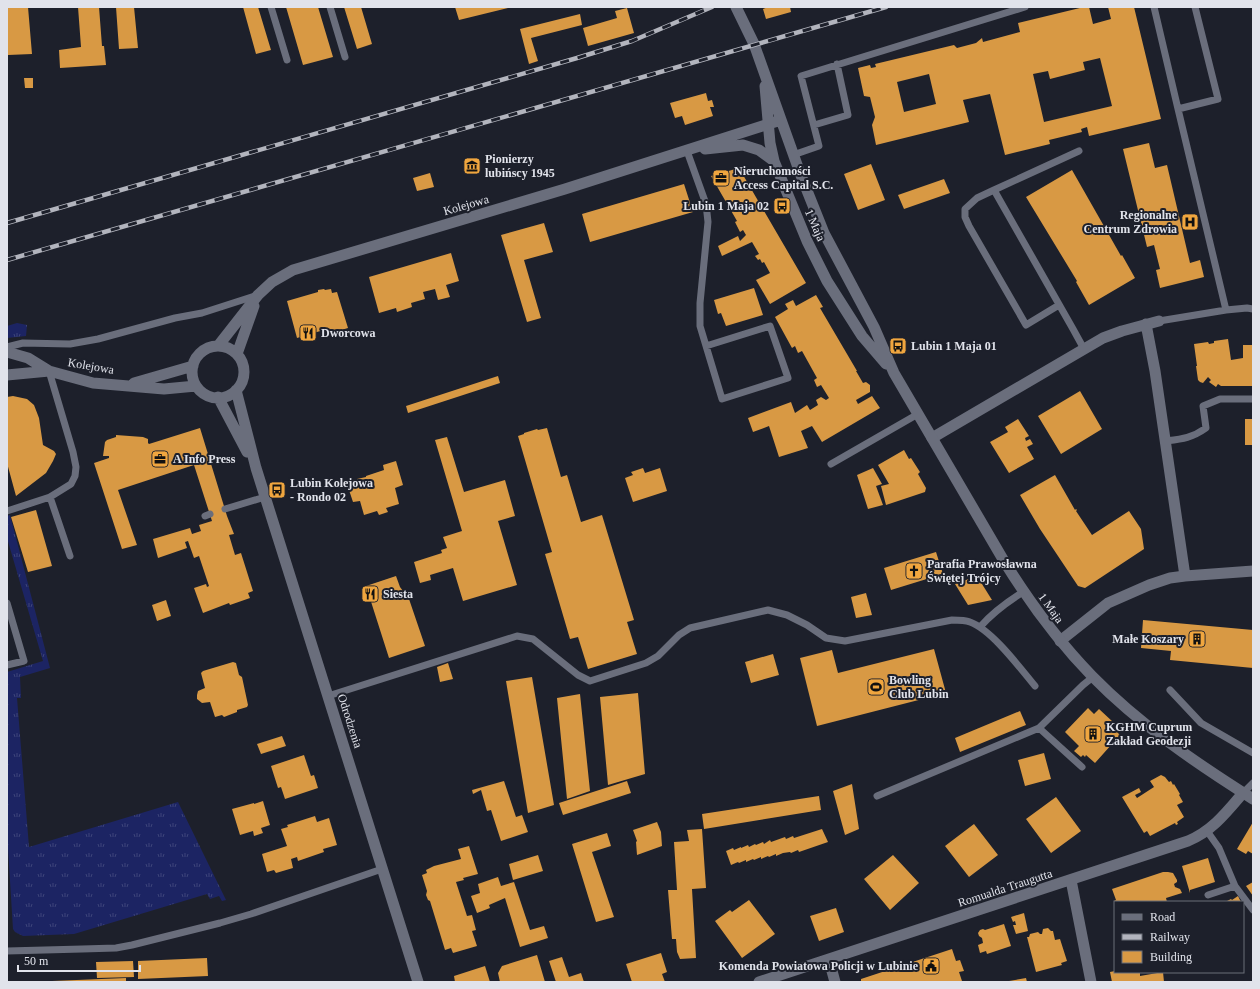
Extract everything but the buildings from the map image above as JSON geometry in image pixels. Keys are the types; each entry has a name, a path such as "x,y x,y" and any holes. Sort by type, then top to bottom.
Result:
{"street":[{"name":"1 Maja","path":"736,7 751,36 793,154 824,233 874,327 894,373 1023,592 1060,641 1093,677 1124,706 1196,762 1253,800"},
{"name":"1 Maja","path":"763,68 770,143 774,161 807,241 827,281 862,336 894,373"},
{"name":"Kolejowa","path":"218,346 258,295 272,282 293,270 565,189 781,120"},
{"name":"Kolejowa","path":"687,151 743,145 759,150 774,161"},
{"name":"Kolejowa","path":"237,354 258,295"},
{"path":"932,438 1108,336 1159,321"},
{"path":"1146,324 1166,441 1185,576"},
{"path":"218,346 232,350 237,354 243,366 244,372 240,385 231,394 218,398 206,394 196,386 193,380 193,366 196,358 202,351 209,347 218,346"},
{"name":"Kolejowa","path":"7,352 28,358 49,371 93,383 164,389 196,386"},
{"name":"Kolejowa","path":"128,385 193,366"},
{"name":"Kolejowa","path":"7,375 49,371"},
{"name":"Odrodzenia","path":"236,390 256,468 418,982"},
{"name":"Odrodzenia","path":"218,398 256,468"},
{"path":"1060,641 1108,603 1149,585 1170,578 1253,571"},
{"name":"Romualda Traugutta","path":"759,982 1188,841 1207,831 1224,816 1243,793"},
{"path":"1071,880 1091,982"},
{"path":"829,960 835,982"}],"lane":[{"path":"271,7 286,60"},
{"path":"330,7 345,57"},
{"path":"793,154 819,146 801,76 1025,7"},
{"path":"1154,7 1226,310"},
{"path":"1178,109 1218,99 1195,7"},
{"path":"814,125 848,114 837,64"},
{"path":"687,151 706,204 708,222 700,303 700,326 706,346 722,399 788,378 770,326 706,346"},
{"path":"1059,305 1026,325 969,226 965,217 965,209 977,198 1079,151"},
{"path":"994,190 1084,349"},
{"path":"7,347 23,343 70,344 98,339 175,318 202,313 258,295"},
{"path":"1159,321 1251,307"},
{"path":"7,511 50,497 70,484 74,476 76,467 74,452 49,371"},
{"path":"1166,441 1190,438 1206,428 1203,406 1220,399 1253,399"},
{"path":"831,464 918,414"},
{"path":"50,497 70,556"},
{"path":"226,510 265,497"},
{"path":"980,627 1000,608 1023,592"},
{"path":"7,603 24,660 7,665"},
{"path":"328,696 517,636 533,639 578,675 590,681 646,663 658,656 679,635 690,628 768,610 787,614 826,638 845,642 952,620 969,621 990,634 1035,686"},
{"path":"878,796 1039,728 1093,677"},
{"path":"1170,690 1201,723 1253,753"},
{"path":"1039,728 1082,767"},
{"path":"1243,793 1253,782"},
{"path":"1207,831 1219,848 1235,886 1253,910"},
{"path":"7,951 96,949 116,948 132,945 252,914 382,869"},
{"path":"1208,895 1235,886"}],"green space":[{"path":"17,323 27,325 26,336 7,338 7,326"},
{"path":"10,515 50,668 20,677 21,698 17,698 29,847 178,802 226,900 222,901 219,896 210,899 207,894 74,934 23,936 15,932 13,929 7,832 7,672 43,661 7,538 7,516"}],"railway":[{"path":"7,223 577,58 632,41 712,7"},
{"path":"7,260 886,7"}],"place":[{"name":"Pionierzy lubińscy 1945","path":"472,166"},
{"name":"Nieruchomości Access Capital S.C.","path":"721,178"},
{"name":"Lubin 1 Maja 02","path":"782,206"},
{"name":"Regionalne Centrum Zdrowia","path":"1190,222"},
{"name":"Dworcowa","path":"308,333"},
{"name":"Lubin 1 Maja 01","path":"898,346"},
{"name":"A Info Press","path":"160,459"},
{"name":"Lubin Kolejowa - Rondo 02","path":"277,490"},
{"name":"Parafia Prawosławna Świętej Trójcy","path":"914,571"},
{"name":"Siesta","path":"370,594"},
{"name":"Małe Koszary","path":"1197,639"},
{"name":"Bowling Club Lubin","path":"876,687"},
{"name":"KGHM Cuprum Zakład Geodezji","path":"1093,734"},
{"name":"Komenda Powiatowa Policji w Lubinie","path":"931,966"}]}
